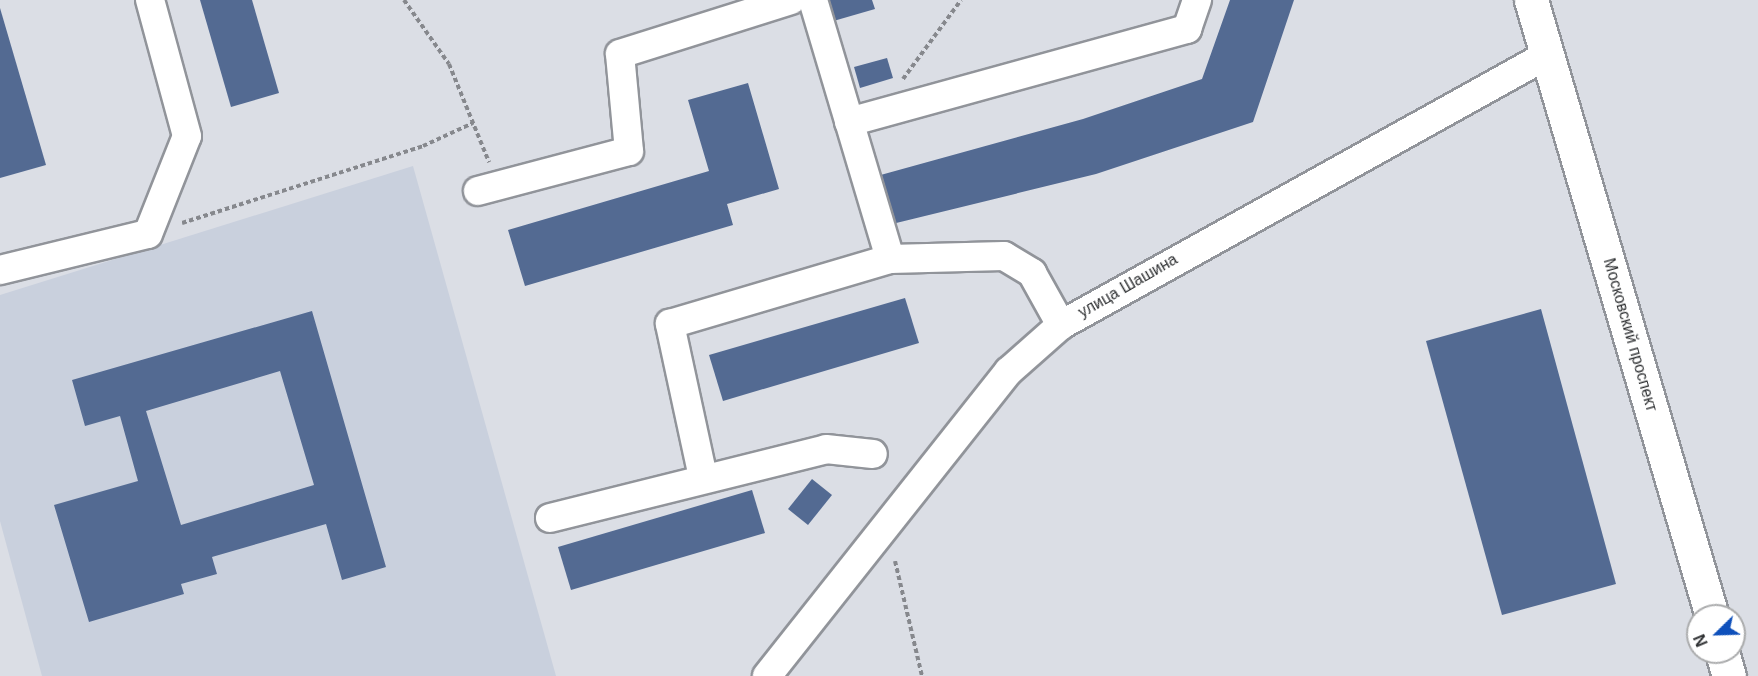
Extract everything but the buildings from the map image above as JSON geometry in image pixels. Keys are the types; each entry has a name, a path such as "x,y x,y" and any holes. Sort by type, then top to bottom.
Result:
{"main road":[{"path":"1531,0 1547,55"},
{"name":"Московский проспект","path":"1547,55 1708,604"}],"street":[{"path":"0,270 148,234 188,136 150,0"},
{"path":"489,188 629,151 620,54 791,0"},
{"path":"813,0 890,259"},
{"path":"849,122 1186,29 1197,0"},
{"name":"улица Шашина","path":"767,676 1009,371 1061,325 1547,55"},
{"path":"703,477 670,324 890,259 1004,256 1020,261 1061,325"},
{"path":"550,518 703,477 826,449 873,453"}],"path":[{"path":"404,0 449,64 473,123 489,188"},
{"path":"900,108 904,72 961,0"},
{"path":"148,234 423,146 473,123"},
{"path":"899,556 893,564 906,592 922,676"}],"shaded area":[{"path":"413,166 556,676 42,676 0,521 0,295"}]}
